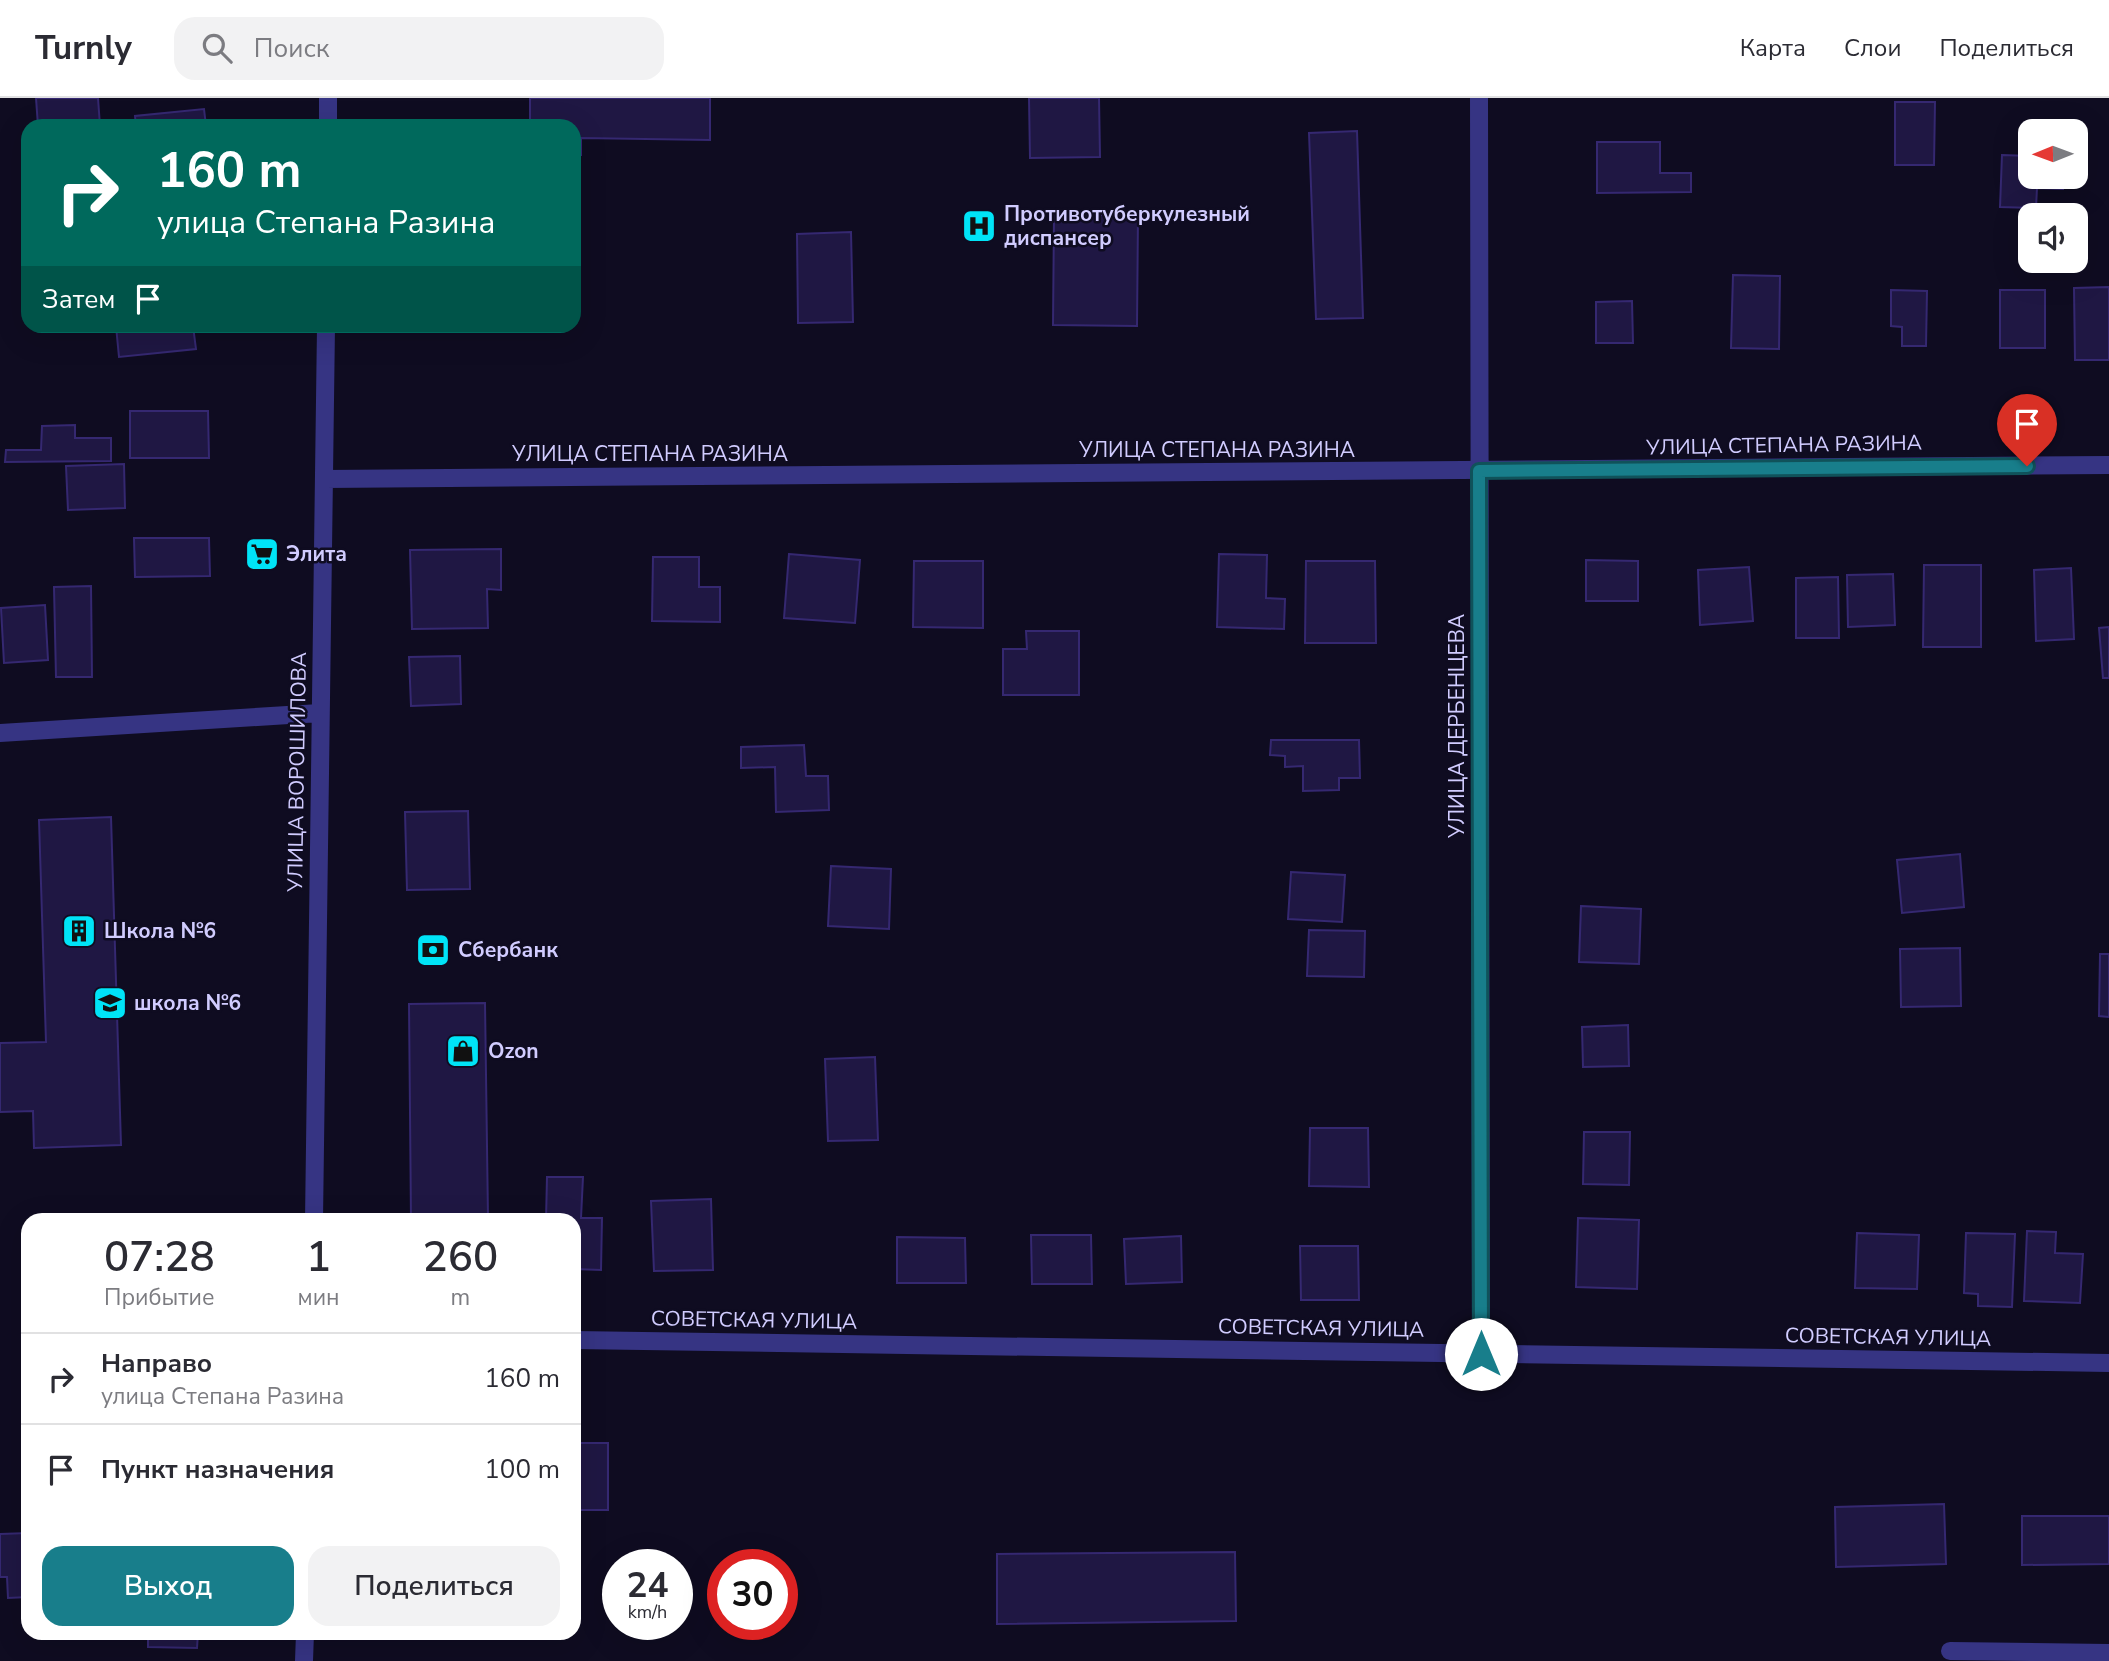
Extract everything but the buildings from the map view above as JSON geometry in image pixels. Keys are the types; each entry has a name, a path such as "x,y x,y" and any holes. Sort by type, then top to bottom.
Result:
{"street":[{"path":"328,98 328,119"},
{"name":"УЛИЦА ДЕРБЕНЦЕВА","path":"1479,98 1481,1354"},
{"name":"УЛИЦА ВОРОШИЛОВА","path":"314,1213 326,333"},
{"name":"УЛИЦА СТЕПАНА РАЗИНА","path":"325,479 2109,465"},
{"path":"0,733 320,713"},
{"name":"СОВЕТСКАЯ УЛИЦА","path":"581,1340 2109,1363"},
{"path":"304,1661 305,1640"},
{"path":"1950,1651 2109,1653"}],"place":[{"name":"Противотуберкулезный диспансер","path":"979,226"},
{"name":"Элита","path":"262,554"},
{"name":"Школа №6","path":"79,931"},
{"name":"Сбербанк","path":"433,950"},
{"name":"школа №6","path":"110,1003"},
{"name":"Ozon","path":"463,1051"}],"route":[{"path":"1481,1354 1479,471 2027,466"}]}
